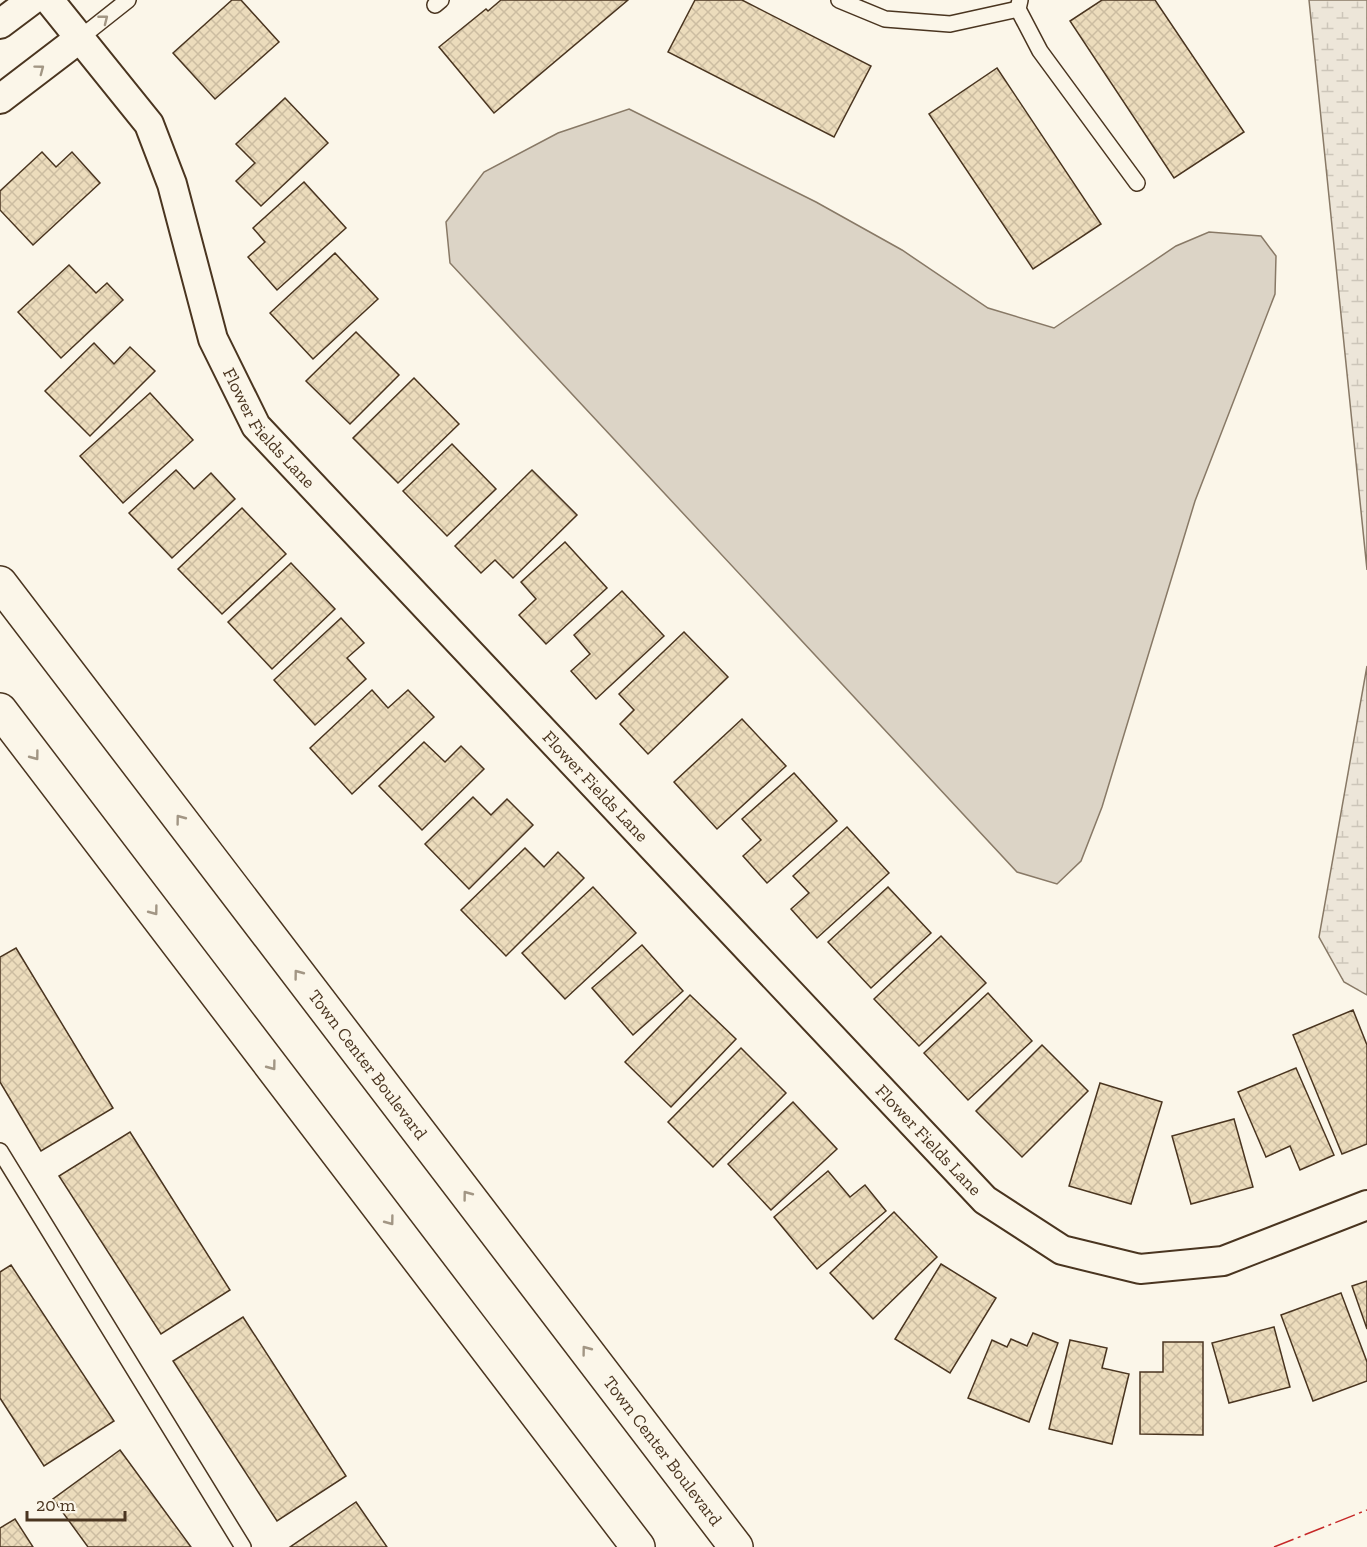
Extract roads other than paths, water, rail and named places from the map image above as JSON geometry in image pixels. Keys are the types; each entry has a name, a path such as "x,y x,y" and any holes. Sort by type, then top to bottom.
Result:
{"main road":[{"name":"Town Center Boulevard","path":"0,583 736,1547"},
{"path":"0,710 638,1547"}],"street":[{"path":"0,24 32,0"},
{"name":"Flower Fields Lane","path":"49,0 149,124 172,184 213,339 256,426 985,1200 1062,1250 1140,1269 1223,1261 1367,1205"},
{"path":"0,99 80,38"}],"lane":[{"path":"80,38 128,0"},
{"path":"839,0 885,19 950,24 1019,4 1040,51 1137,183"},
{"path":"0,1150 243,1547"}]}
